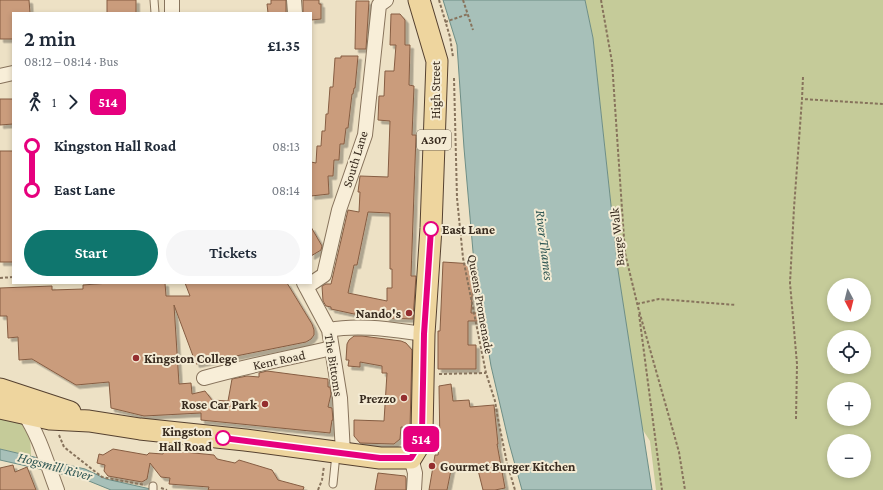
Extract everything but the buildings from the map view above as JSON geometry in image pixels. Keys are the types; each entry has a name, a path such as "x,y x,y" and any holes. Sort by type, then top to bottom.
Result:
{"main road":[{"name":"High Street","path":"411,458 419,445 422,433 424,334 431,228 437,61 419,0"},
{"path":"0,389 67,411 89,421 140,429 380,458 411,458"},
{"path":"0,408 24,413 54,426 89,421"}],"street":[{"path":"172,0 172,12"},
{"path":"294,0 295,12"},
{"name":"South Lane","path":"312,281 324,275 339,210 364,135 379,5 386,0"},
{"path":"0,76 12,73"},
{"name":"The Bittoms","path":"305,285 329,330 340,398 335,452"},
{"path":"329,330 342,327 387,329 424,334"},
{"name":"Kent Road","path":"204,378 332,348"},
{"path":"24,413 44,452 55,484"},
{"path":"44,452 54,426"},
{"path":"411,458 416,473 414,490"}],"lane":[{"path":"154,0 155,12"},
{"path":"332,484 335,452"}],"path":[{"path":"464,0 473,30"},
{"name":"Barge Walk","path":"601,0 612,62 625,253 637,306 679,452 685,490"},
{"path":"445,22 468,14"},
{"path":"796,419 797,364 790,283 803,76"},
{"name":"Queens Promenade","path":"454,93 457,198 461,238 486,374 495,401 507,463 515,490"},
{"path":"802,99 883,104"},
{"path":"0,278 12,277"},
{"path":"662,490 637,306 659,299 736,305"},
{"path":"438,374 486,374"},
{"path":"54,426 64,447 102,477 167,490"},
{"path":"318,490 335,452"}],"green space":[{"path":"585,0 883,0 883,490 656,490 650,441 641,427 618,270 593,38"},
{"path":"0,416 24,424 30,439 31,456 0,449"}],"water":[{"name":"River Thames","path":"443,0 585,0 593,38 618,270 652,490 522,490 509,443 491,366 474,263 457,45"},
{"name":"Hogsmill River","path":"0,449 85,469 106,479 155,490 111,490 84,479 0,460"}],"bus line":[{"name":"514","path":"223,438 380,458 411,458 419,445 422,433 424,404 424,334 431,229"}],"place":[{"name":"East Lane","path":"431,229"},
{"name":"Nando's","path":"409,313"},
{"name":"Kingston College","path":"136,358"},
{"name":"Prezzo","path":"404,398"},
{"name":"Rose Car Park","path":"265,404"},
{"name":"Kingston Hall Road","path":"223,438"},
{"name":"Gourmet Burger Kitchen","path":"432,466"}]}
